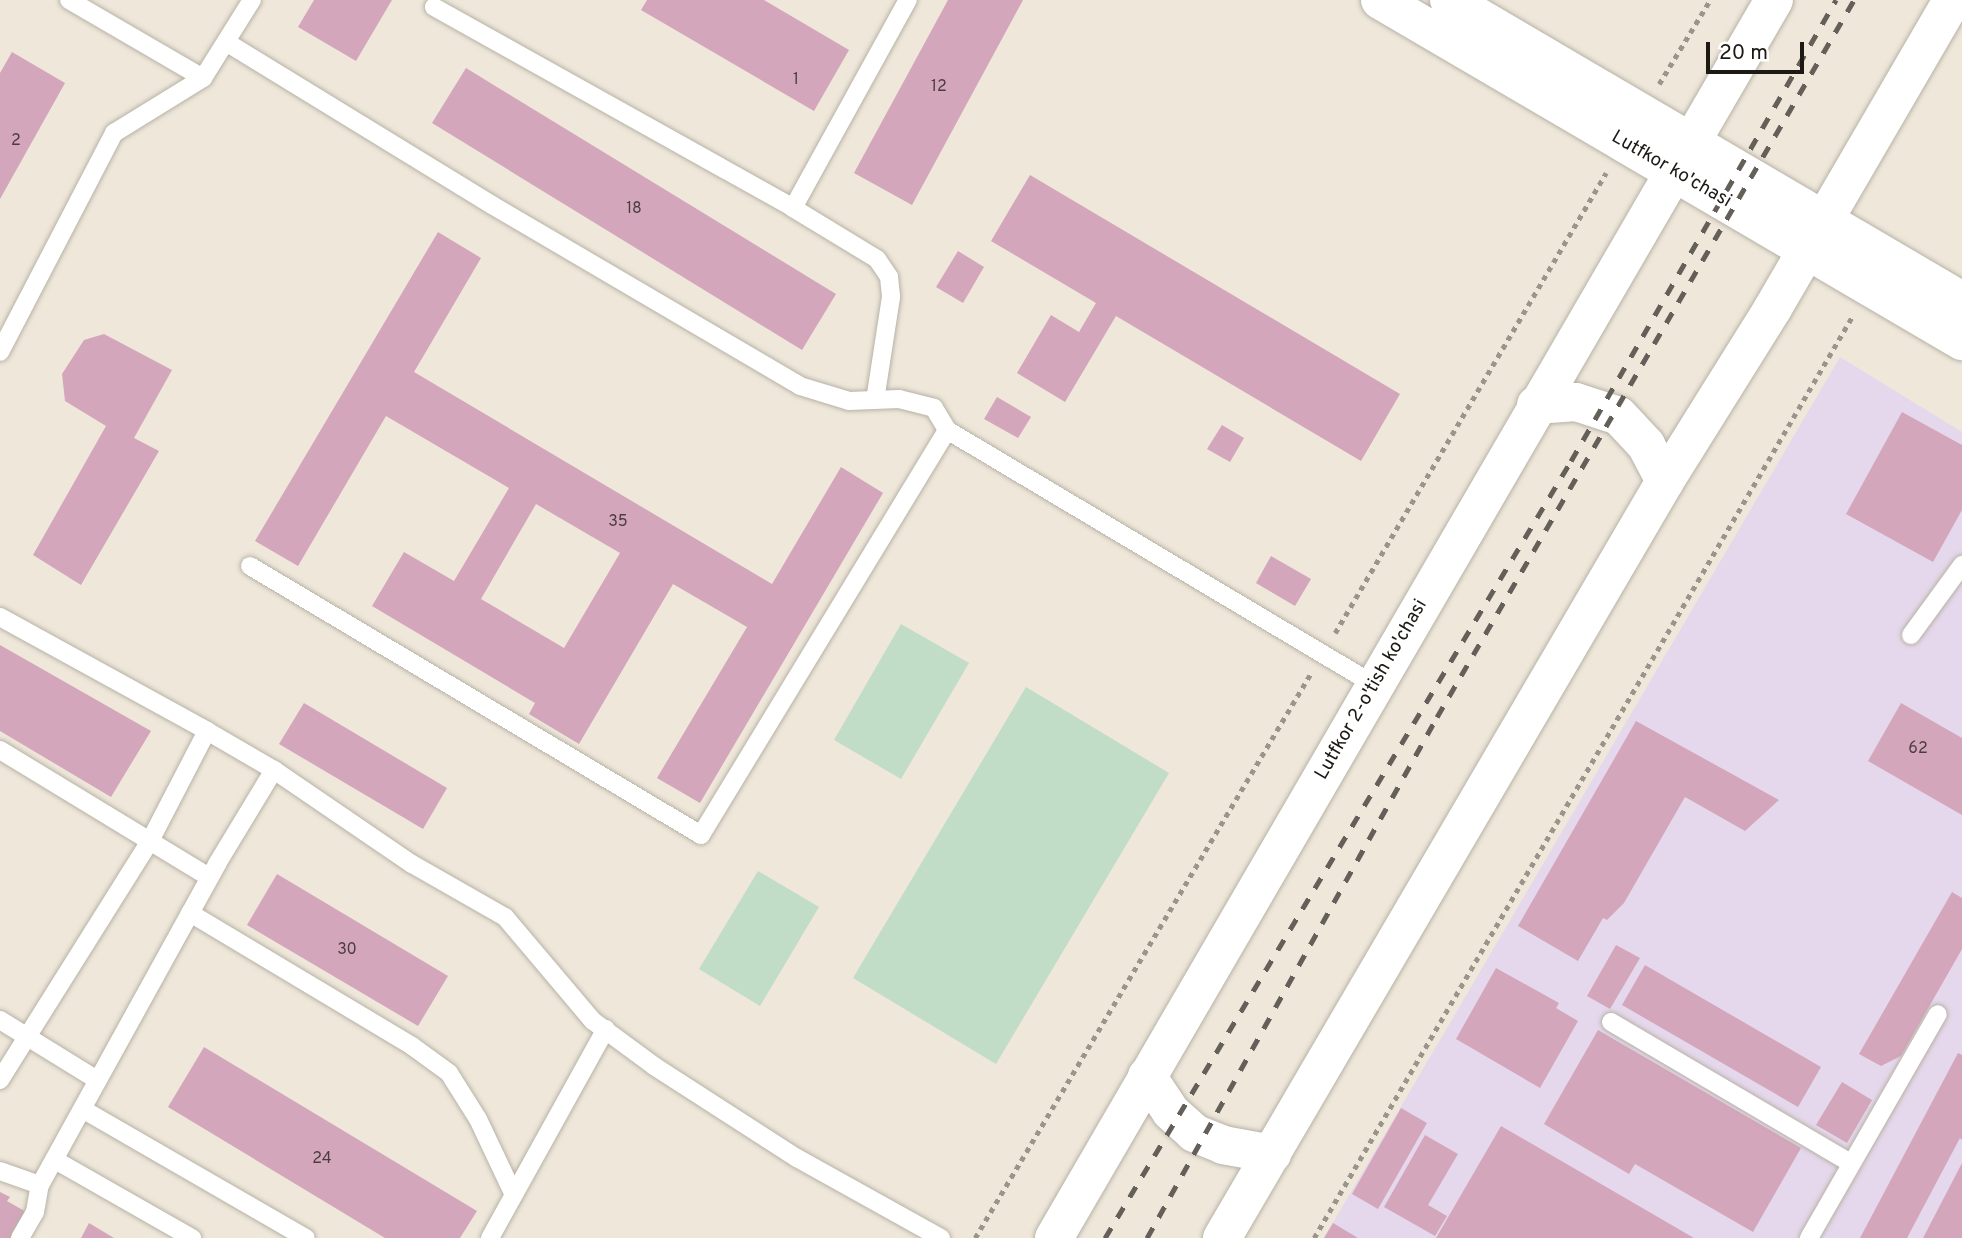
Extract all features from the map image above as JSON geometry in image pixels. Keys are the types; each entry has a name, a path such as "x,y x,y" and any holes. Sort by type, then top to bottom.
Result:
{"main road":[{"name":"Lutfkor ko'chasi","path":"1380,0 1632,128 1814,233 1962,301"},
{"name":"Lutfkor ko'chasi","path":"1449,0 1632,128"},
{"name":"Lutfkor 2-o'tish ko'chasi","path":"1054,1238 1536,405 1774,0"},
{"path":"1222,1238 1665,481 1773,308 1814,233 1952,0"},
{"name":"Lutfkor ko'chasi","path":"1814,233 1870,287 1962,341"},
{"path":"1536,405 1576,402 1619,415 1646,445 1665,481"},
{"path":"1147,1076 1171,1112 1194,1132 1234,1148 1272,1154"}],"lane":[{"path":"69,0 203,78"},
{"path":"0,352 114,133 203,78 252,0"},
{"path":"793,208 908,0"},
{"path":"434,7 793,208 866,251 884,267 889,277 891,297 875,400"},
{"path":"226,42 492,205 800,386 838,398 900,399 934,408 947,430 1324,651 1375,685"},
{"path":"250,566 701,835 947,430"},
{"path":"1911,635 1962,565"},
{"path":"0,617 274,770 412,864 505,917 593,1021 654,1066 797,1158 941,1238"},
{"path":"0,1080 151,839 207,731"},
{"path":"0,750 151,839 209,877"},
{"path":"20,1238 35,1212 40,1185 84,1110 97,1080 209,877 274,770"},
{"path":"190,913 412,1046 449,1073 478,1119 513,1193"},
{"path":"1809,1238 1938,1014"},
{"path":"0,1020 97,1080"},
{"path":"1611,1022 1850,1163"},
{"path":"490,1238 606,1029"},
{"path":"84,1110 306,1238"},
{"path":"55,1160 192,1238"},
{"path":"0,1171 40,1185"}],"path":[{"path":"975,1238 1710,0"},
{"path":"1314,1238 1870,287"}],"shaded area":[{"path":"1840,357 1962,432 1962,1238 1324,1238"}],"green space":[{"path":"901,624 969,663 901,779 834,740"},
{"path":"1026,687 1169,773 996,1064 853,978"},
{"path":"758,871 819,907 760,1006 699,969"}],"building":[{"path":"314,0 392,0 356,61 298,27"},
{"path":"647,0 764,0 849,50 814,111 641,10"},
{"path":"948,0 1023,0 912,205 854,173"},
{"path":"12,52 65,83 0,199 0,73"},
{"path":"466,68 836,294 802,350 432,123"},
{"path":"1030,175 1400,394 1361,461 1116,316 1065,402 1017,373 1051,315 1079,332 1096,303 991,241"},
{"path":"438,232 481,258 414,372 772,584 841,467 883,493 700,803 657,778 747,627 673,584 579,744 529,714 535,703 372,606 404,552 454,581 509,488 386,416 298,566 255,541","holes":["536,504 620,553 564,648 481,599"]},
{"path":"958,251 984,267 963,303 936,287"},
{"path":"104,334 172,370 134,438 159,451 81,585 33,555 106,426 65,401 62,374 84,340"},
{"path":"997,397 1031,417 1018,438 984,419"},
{"path":"1902,412 1962,445 1962,510 1933,562 1846,514"},
{"path":"1222,425 1244,438 1230,462 1207,449"},
{"path":"1271,556 1311,579 1295,606 1256,583"},
{"path":"0,645 151,731 111,797 0,731"},
{"path":"304,703 447,788 423,829 279,744"},
{"path":"1901,703 1962,738 1962,815 1868,761"},
{"path":"1636,721 1779,800 1745,831 1685,797 1624,903 1607,920 1603,918 1578,961 1518,926"},
{"path":"277,874 448,976 418,1026 247,925"},
{"path":"1952,892 1962,898 1962,949 1901,1056 1881,1066 1859,1054"},
{"path":"1616,945 1640,958 1610,1009 1587,996"},
{"path":"1645,965 1821,1067 1798,1107 1622,1005"},
{"path":"1496,968 1559,1003 1556,1008 1578,1021 1540,1088 1456,1039"},
{"path":"1598,1030 1801,1148 1753,1232 1635,1164 1629,1174 1544,1124"},
{"path":"204,1047 477,1211 460,1238 385,1238 168,1107"},
{"path":"1958,1053 1962,1055 1962,1140 1960,1138 1907,1238 1860,1238"},
{"path":"1842,1082 1872,1100 1847,1143 1816,1125"},
{"path":"1401,1108 1427,1123 1378,1209 1352,1194"},
{"path":"1501,1126 1608,1188 1694,1238 1436,1238"},
{"path":"1425,1135 1458,1154 1428,1205 1447,1216 1435,1236 1384,1207"},
{"path":"1962,1163 1962,1238 1923,1238"},
{"path":"0,1192 10,1197 7,1201 28,1213 14,1238 0,1238"},
{"path":"89,1223 114,1238 81,1238"},
{"path":"1333,1223 1358,1238 1324,1238"}],"railway":[{"path":"1105,1238 1571,461 1836,0"},
{"path":"1147,1238 1437,717 1854,0"}]}
